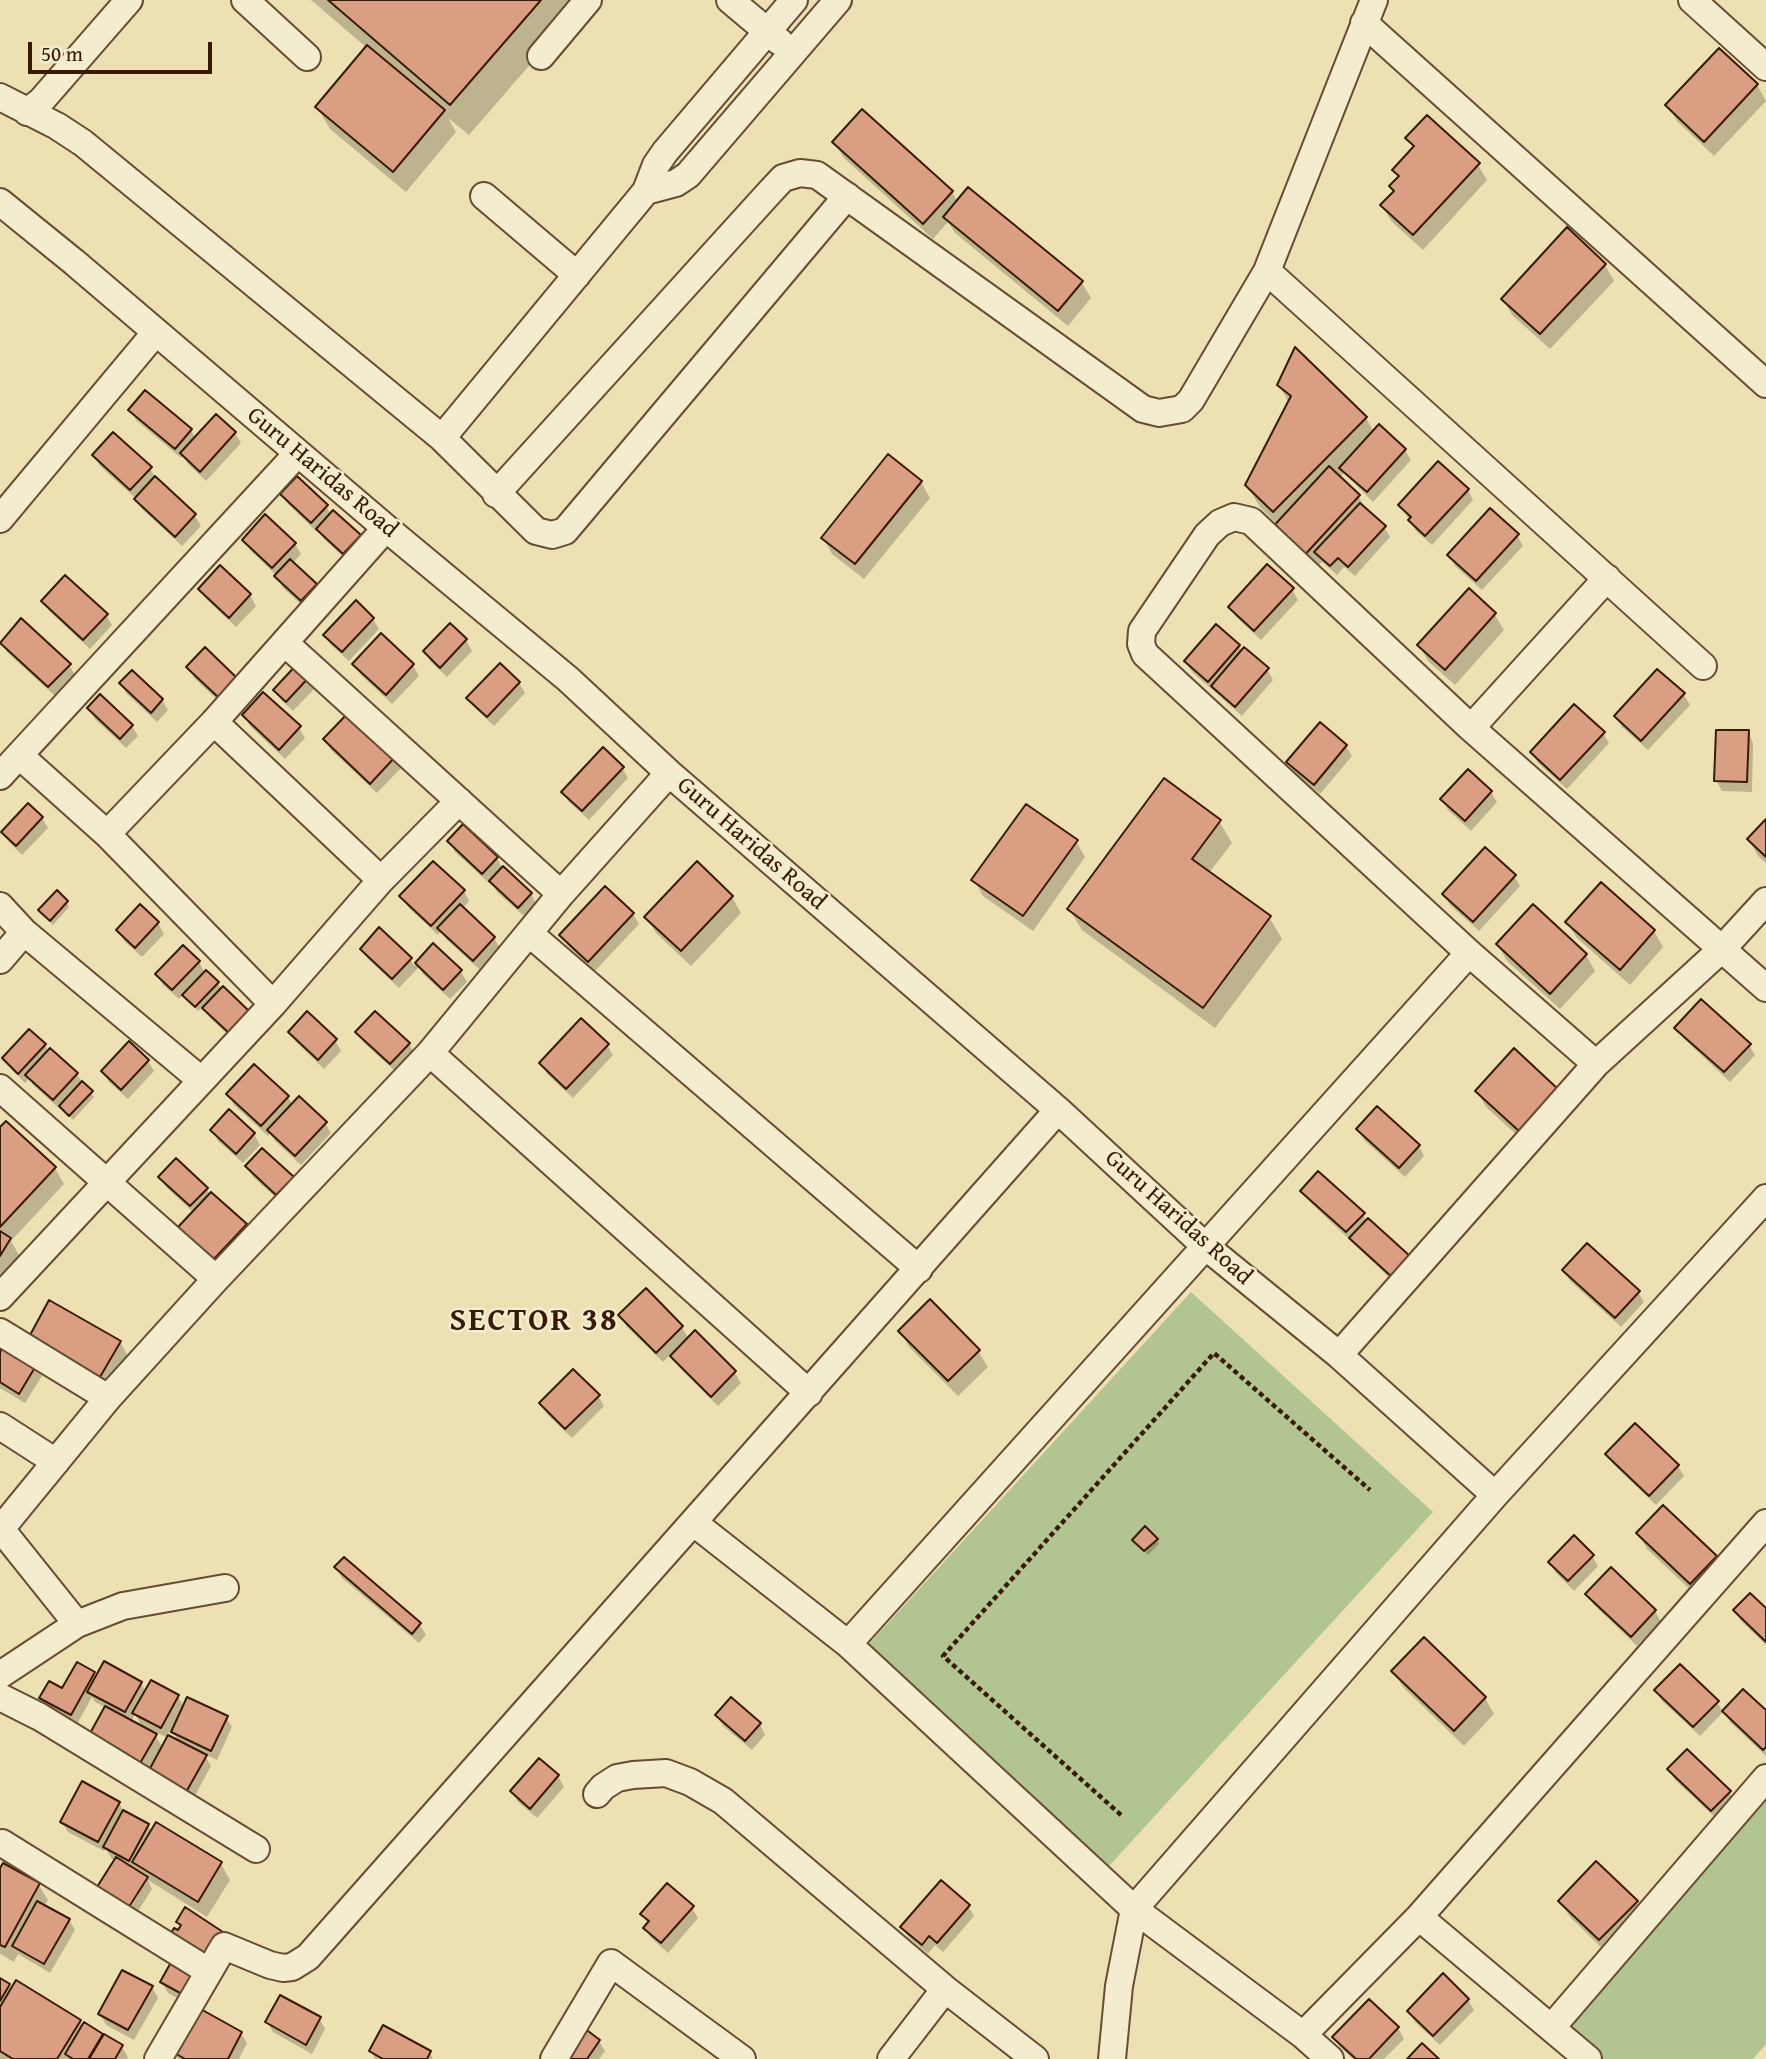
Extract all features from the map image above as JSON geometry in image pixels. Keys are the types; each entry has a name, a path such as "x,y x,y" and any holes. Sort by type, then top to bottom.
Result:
{"street":[{"path":"27,112 41,101 129,0"},
{"path":"245,0 307,57"},
{"path":"541,56 588,0"},
{"path":"730,0 792,51"},
{"path":"442,438 646,191 656,165 665,152 794,0"},
{"path":"646,191 676,183 688,174 838,0"},
{"path":"1692,0 1766,67"},
{"path":"496,494 783,178 800,173 817,175 1143,409 1159,413 1182,409 1191,400 1267,271 1369,11 1766,384"},
{"path":"0,97 57,126 83,143 442,438 536,531 552,535 565,531 847,196"},
{"path":"484,196 577,275"},
{"name":"Guru Haridas Road","path":"0,202 568,679 669,773 1058,1110 1204,1245 1339,1355 1495,1495"},
{"path":"1267,271 1703,666"},
{"path":"0,519 156,332"},
{"path":"0,776 298,453"},
{"path":"1596,1065 1469,953 1145,654 1141,644 1142,631 1207,535 1220,523 1234,517 1251,521 1471,728 1766,988"},
{"path":"107,834 214,722 386,528"},
{"path":"1471,728 1607,578"},
{"path":"285,643 561,894"},
{"path":"214,722 381,880"},
{"path":"20,756 107,834 273,1004"},
{"path":"77,1623 1,1529 108,1398 216,1279 430,1053 561,894 669,773"},
{"path":"0,1297 273,1004 381,880 458,801"},
{"path":"1339,1355 1596,1065 1723,948 1766,901"},
{"path":"0,906 24,932 201,1080"},
{"path":"0,960 24,932"},
{"path":"530,934 919,1269"},
{"path":"848,1644 1469,953"},
{"path":"430,1053 809,1393"},
{"path":"0,1088 216,1279"},
{"path":"158,2059 224,1947 283,1968 292,1967 308,1957 1058,1110"},
{"path":"1112,2059 1119,1986 1134,1909 1495,1495 1766,1198"},
{"path":"0,1332 108,1398"},
{"path":"0,1426 56,1462"},
{"path":"694,1522 848,1644 1134,1909 1303,2035 1330,2059"},
{"path":"1303,2035 1419,1917 1766,1523"},
{"path":"0,1675 77,1623 123,1606 225,1588"},
{"path":"0,1697 40,1717 256,1849"},
{"path":"597,1794 617,1778 666,1773 723,1801 945,1989 1035,2059"},
{"path":"1552,2027 1766,1778"},
{"path":"2,1843 208,1971"},
{"path":"1419,1917 1588,2059"},
{"path":"554,2059 611,1963 742,2059"},
{"path":"891,2059 945,1989"}],"path":[{"path":"1121,1815 943,1656 1214,1353 1370,1490"}],"green space":[{"path":"1191,1292 1433,1512 1109,1866 867,1646"},
{"path":"1766,1801 1766,2044 1753,2059 1602,2059 1565,2027"}],"building":[{"path":"328,0 541,0 450,105"},
{"path":"367,45 445,110 393,172 315,107"},
{"path":"1719,48 1758,84 1704,142 1665,105"},
{"path":"862,109 953,191 923,224 832,142"},
{"path":"1427,115 1480,163 1413,235 1380,205 1394,191 1389,186 1399,176 1392,170 1414,146 1405,138"},
{"path":"968,187 1083,281 1058,311 943,217"},
{"path":"1567,227 1606,264 1540,334 1501,299"},
{"path":"1295,347 1367,417 1273,512 1245,485 1291,396 1277,385"},
{"path":"145,390 192,429 175,449 128,410"},
{"path":"216,414 236,432 200,472 180,453"},
{"path":"1379,424 1406,449 1367,492 1339,468"},
{"path":"113,432 152,467 130,490 92,455"},
{"path":"888,454 922,481 855,564 821,538"},
{"path":"1438,461 1469,489 1425,536 1408,520 1411,517 1398,505"},
{"path":"1329,466 1360,495 1301,559 1270,530"},
{"path":"155,476 196,514 175,537 134,499"},
{"path":"297,476 328,505 311,523 280,494"},
{"path":"1360,503 1386,526 1348,567 1338,558 1330,566 1314,552"},
{"path":"1490,508 1519,534 1476,581 1447,555"},
{"path":"333,510 361,535 343,554 316,529"},
{"path":"265,514 296,543 272,568 242,540"},
{"path":"290,559 317,584 301,601 274,576"},
{"path":"1267,564 1294,588 1254,631 1228,607"},
{"path":"220,565 251,594 229,618 198,589"},
{"path":"65,575 108,614 83,640 41,601"},
{"path":"1469,588 1496,613 1445,670 1417,645"},
{"path":"356,600 374,618 342,652 323,635"},
{"path":"21,618 71,664 48,687 0,643"},
{"path":"450,623 467,639 440,668 423,651"},
{"path":"1216,624 1240,645 1208,682 1184,661"},
{"path":"381,633 414,664 386,695 352,664"},
{"path":"205,647 237,678 219,698 186,667"},
{"path":"1244,647 1269,668 1235,707 1211,686"},
{"path":"299,662 312,674 286,702 273,690"},
{"path":"500,663 520,682 487,717 466,698"},
{"path":"1657,669 1685,693 1641,741 1614,716"},
{"path":"132,670 163,699 151,713 119,683"},
{"path":"263,692 301,726 279,750 242,715"},
{"path":"100,694 133,725 120,739 87,708"},
{"path":"1574,704 1605,732 1560,780 1530,752"},
{"path":"349,712 396,756 370,784 323,739"},
{"path":"1320,722 1347,745 1314,785 1286,762"},
{"path":"1716,730 1749,730 1747,782 1714,781"},
{"path":"603,747 624,767 582,811 561,792"},
{"path":"1468,769 1492,791 1465,821 1440,799"},
{"path":"1164,778 1221,820 1192,859 1271,916 1203,1008 1067,909"},
{"path":"28,803 43,817 16,846 1,832"},
{"path":"1026,804 1078,840 1023,916 971,880"},
{"path":"1766,819 1766,857 1747,839"},
{"path":"463,824 498,857 482,874 447,841"},
{"path":"1485,847 1516,875 1473,922 1442,894"},
{"path":"433,861 465,890 431,926 399,896"},
{"path":"697,861 733,896 681,951 644,917"},
{"path":"503,866 532,893 518,908 489,881"},
{"path":"1601,882 1655,930 1620,970 1565,922"},
{"path":"605,886 634,913 588,962 559,935"},
{"path":"57,890 68,901 50,921 38,910"},
{"path":"140,904 159,922 135,948 116,930"},
{"path":"460,904 495,937 473,961 437,928"},
{"path":"1533,904 1587,954 1550,994 1496,944"},
{"path":"379,927 412,958 392,979 360,949"},
{"path":"433,943 462,970 443,990 415,963"},
{"path":"183,945 200,961 172,990 155,974"},
{"path":"206,970 219,982 195,1007 182,995"},
{"path":"223,986 250,1012 229,1033 202,1008"},
{"path":"1701,999 1751,1044 1724,1072 1674,1028"},
{"path":"307,1011 337,1039 318,1060 288,1032"},
{"path":"375,1011 410,1043 390,1064 355,1032"},
{"path":"581,1018 609,1044 566,1089 539,1063"},
{"path":"29,1029 46,1044 18,1074 2,1058"},
{"path":"129,1041 149,1060 121,1090 101,1071"},
{"path":"50,1048 78,1073 53,1100 25,1075"},
{"path":"1514,1048 1559,1090 1520,1132 1475,1091"},
{"path":"254,1064 289,1096 261,1126 226,1094"},
{"path":"82,1081 93,1091 69,1116 59,1106"},
{"path":"299,1096 327,1122 295,1156 267,1130"},
{"path":"1377,1106 1420,1145 1399,1168 1356,1129"},
{"path":"229,1109 255,1133 236,1154 210,1130"},
{"path":"6,1121 56,1167 0,1227 0,1127"},
{"path":"262,1148 294,1177 276,1195 245,1166"},
{"path":"176,1158 208,1188 190,1206 158,1177"},
{"path":"1318,1171 1365,1213 1346,1232 1300,1191"},
{"path":"211,1192 247,1224 213,1260 178,1227"},
{"path":"1368,1218 1411,1257 1393,1278 1349,1238"},
{"path":"0,1231 11,1238 0,1256"},
{"path":"1587,1243 1640,1291 1615,1318 1562,1270"},
{"path":"646,1288 683,1326 656,1353 618,1315"},
{"path":"930,1299 980,1350 948,1381 898,1331"},
{"path":"49,1300 121,1341 100,1377 29,1337"},
{"path":"695,1330 736,1371 711,1397 670,1356"},
{"path":"5,1344 37,1364 19,1394 0,1382 0,1352"},
{"path":"573,1369 600,1395 565,1429 539,1403"},
{"path":"1635,1423 1679,1465 1649,1496 1605,1454"},
{"path":"1663,1505 1717,1556 1690,1584 1636,1533"},
{"path":"1145,1526 1158,1539 1144,1551 1132,1540"},
{"path":"1574,1535 1594,1555 1568,1581 1548,1562"},
{"path":"344,1557 421,1623 412,1634 334,1567"},
{"path":"1611,1567 1656,1610 1631,1637 1585,1594"},
{"path":"1750,1593 1766,1608 1766,1642 1733,1610"},
{"path":"1424,1637 1486,1697 1454,1731 1391,1671"},
{"path":"104,1661 142,1682 125,1712 87,1692"},
{"path":"77,1662 95,1672 71,1715 39,1698 49,1681 62,1688"},
{"path":"1680,1664 1719,1701 1693,1727 1654,1690"},
{"path":"151,1680 179,1695 161,1728 132,1713"},
{"path":"1743,1689 1766,1710 1766,1747 1763,1750 1722,1711"},
{"path":"187,1697 228,1716 211,1751 171,1732"},
{"path":"731,1697 761,1723 745,1741 715,1715"},
{"path":"105,1706 157,1734 139,1765 88,1737"},
{"path":"168,1735 207,1755 185,1794 147,1774"},
{"path":"1687,1749 1731,1791 1711,1811 1667,1769"},
{"path":"539,1758 559,1775 530,1809 510,1791"},
{"path":"82,1781 120,1802 98,1842 60,1822"},
{"path":"123,1810 149,1824 129,1861 103,1847"},
{"path":"156,1822 222,1862 198,1902 132,1862"},
{"path":"116,1857 148,1877 129,1907 97,1887"},
{"path":"1596,1861 1638,1901 1599,1940 1558,1901"},
{"path":"3,1863 40,1883 5,1947 0,1945 0,1868"},
{"path":"941,1880 970,1905 937,1943 929,1936 922,1945 900,1927"},
{"path":"667,1883 694,1906 661,1943 643,1928 649,1921 640,1914"},
{"path":"37,1901 70,1919 44,1964 12,1946"},
{"path":"185,1907 226,1934 206,1963 167,1940 174,1928 178,1930 181,1925 176,1922"},
{"path":"174,1957 205,1973 191,1999 160,1982"},
{"path":"122,1970 153,1986 128,2030 98,2014"},
{"path":"1443,1973 1469,1999 1433,2036 1407,2011"},
{"path":"0,1978 10,1984 0,2001"},
{"path":"16,1980 81,2020 57,2059 13,2059 0,2051 0,2007"},
{"path":"280,1995 321,2017 306,2045 265,2022"},
{"path":"1369,1999 1399,2027 1369,2059 1356,2059 1332,2037"},
{"path":"197,2007 242,2032 228,2059 185,2059 173,2052"},
{"path":"84,2022 103,2034 88,2059 73,2059 65,2054"},
{"path":"383,2025 431,2051 427,2059 383,2059 369,2051"},
{"path":"584,2028 600,2040 587,2059 563,2059"},
{"path":"104,2034 123,2045 115,2059 89,2059"},
{"path":"1422,2043 1439,2059 1407,2059"}],"district":[{"name":"SECTOR 38","path":"534,1322"}]}
